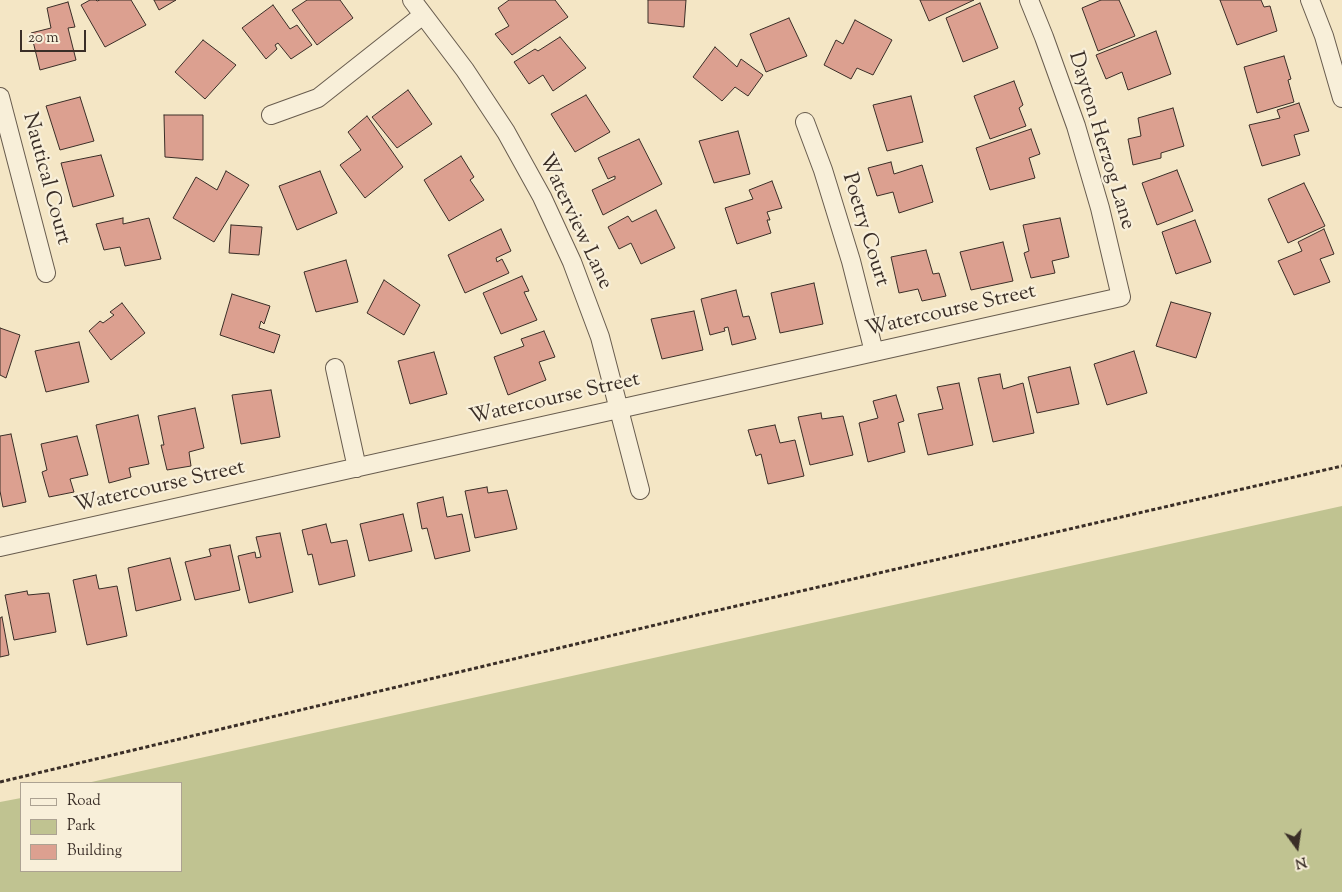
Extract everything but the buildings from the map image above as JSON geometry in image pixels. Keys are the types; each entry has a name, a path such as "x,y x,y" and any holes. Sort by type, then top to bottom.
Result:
{"street":[{"name":"Waterview Lane","path":"412,0 465,70 506,132 542,197 572,262 600,337 640,490"},
{"name":"Dayton Herzog Lane","path":"1029,0 1076,126 1100,208 1121,297"},
{"path":"1310,0 1324,36 1342,98"},
{"path":"271,115 318,98 423,15"},
{"name":"Nautical Court","path":"0,97 46,273"},
{"name":"Poetry Court","path":"805,122 823,170 851,261 874,352"},
{"name":"Watercourse Street","path":"0,547 1121,297"},
{"path":"335,368 357,468"}],"path":[{"path":"0,782 693,616 1342,466"}],"green space":[{"path":"1342,506 1342,892 0,892 0,802 20,798 20,872 182,872 182,782 92,782"}]}
